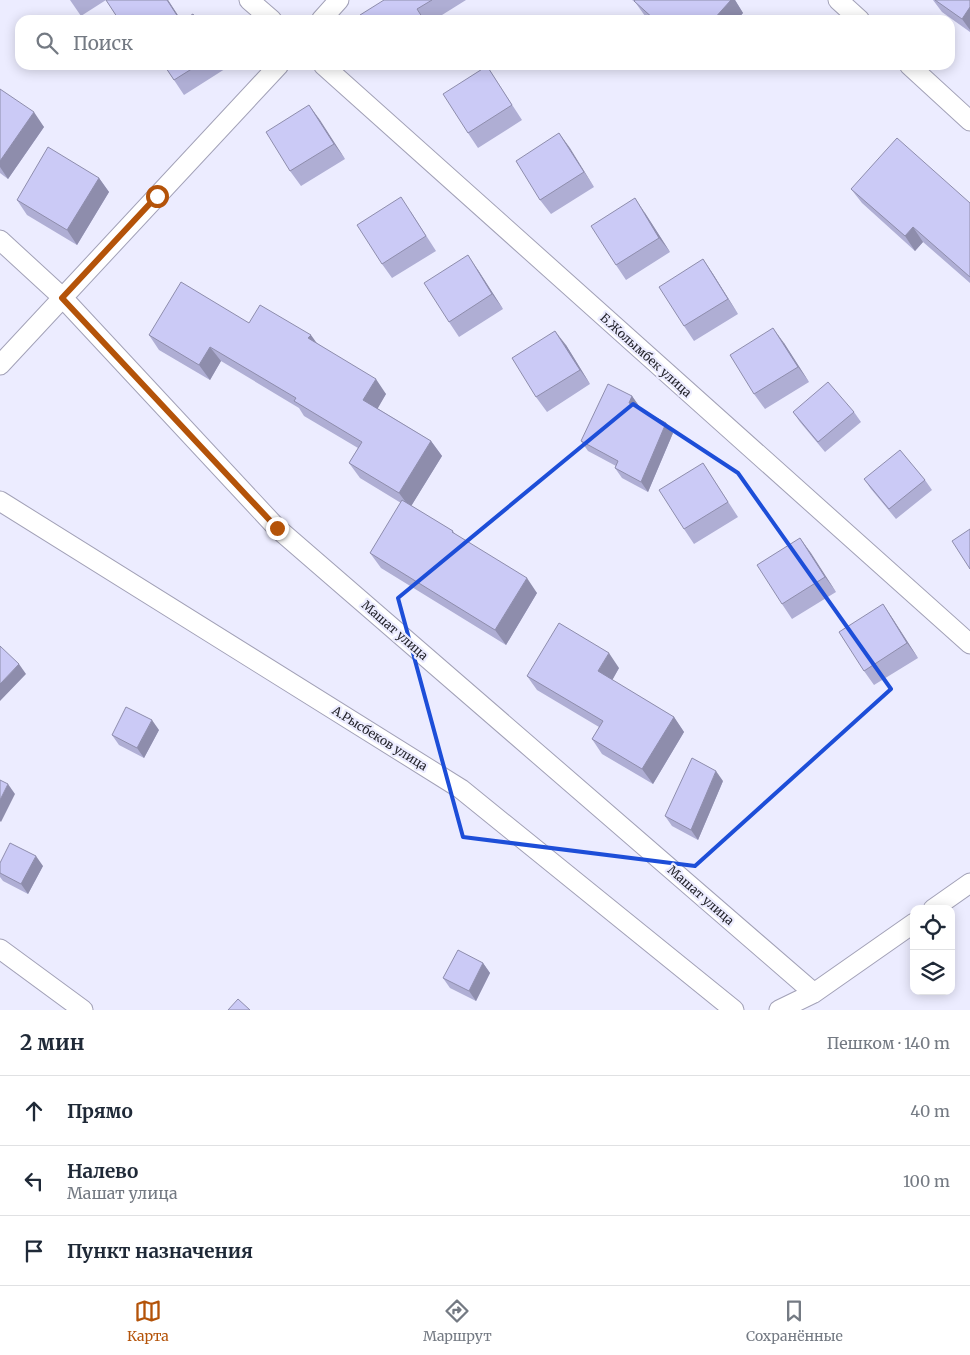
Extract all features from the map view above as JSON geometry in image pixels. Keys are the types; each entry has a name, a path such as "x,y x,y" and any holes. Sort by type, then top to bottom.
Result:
{"street":[{"path":"249,0 266,15"},
{"path":"326,15 339,0"},
{"path":"838,0 854,15"},
{"path":"0,365 274,70"},
{"name":"Б.Жолымбек улица","path":"328,70 970,644"},
{"path":"914,70 970,121"},
{"name":"Машат улица","path":"0,240 62,298 277,528 814,993"},
{"name":"А.Рысбеков улица","path":"0,501 461,790 734,1010"},
{"path":"939,905 970,883"},
{"path":"779,1010 814,993 910,926"},
{"path":"0,949 82,1010"}],"highlighted area":[{"path":"633,404 738,473 891,689 695,866 463,837 398,598"}],"building":[{"path":"106,0 167,0 177,15 116,15"},
{"path":"384,0 432,0 417,9 421,15 360,15"},
{"path":"731,0 718,15 649,15 634,1"},
{"path":"935,0 970,0 970,7 962,19"},
{"path":"167,70 190,70 174,80"},
{"path":"481,70 490,70 512,105 468,133 443,94"},
{"path":"0,89 34,112 0,161"},
{"path":"309,105 334,144 290,171 266,132"},
{"path":"559,133 584,172 540,200 516,161"},
{"path":"897,138 970,203 970,277 913,227 905,236 851,189"},
{"path":"48,147 99,178 67,230 17,200"},
{"path":"401,197 426,236 382,264 357,225"},
{"path":"635,198 659,238 616,265 591,226"},
{"path":"468,255 492,294 449,322 424,283"},
{"path":"703,259 728,299 684,326 659,287"},
{"path":"181,282 249,323 260,305 311,335 308,338 376,379 363,400 431,441 399,493 349,463 362,442 294,401 296,398 210,347 199,365 149,335"},
{"path":"773,328 798,367 754,394 730,355"},
{"path":"555,331 580,370 536,397 512,358"},
{"path":"828,382 854,412 818,442 793,412"},
{"path":"608,384 632,396 629,403 666,423 641,482 615,468 618,461 581,441"},
{"path":"900,450 925,480 889,509 864,479"},
{"path":"703,463 728,502 684,529 659,490"},
{"path":"402,500 527,578 495,630 370,553"},
{"path":"970,529 970,569 952,541"},
{"path":"800,538 825,577 782,604 757,565"},
{"path":"883,604 907,643 864,671 839,632"},
{"path":"559,623 609,653 598,671 674,717 642,769 592,739 603,721 527,676"},
{"path":"0,646 19,664 0,684"},
{"path":"126,707 152,720 137,748 112,735"},
{"path":"692,758 716,771 691,830 665,816"},
{"path":"0,780 8,784 0,800"},
{"path":"10,843 36,856 21,884 0,873 0,863"},
{"path":"458,950 483,963 469,991 443,978"},
{"path":"238,999 250,1010 228,1010"}],"route":[{"path":"157,196 62,298 277,528"}]}
